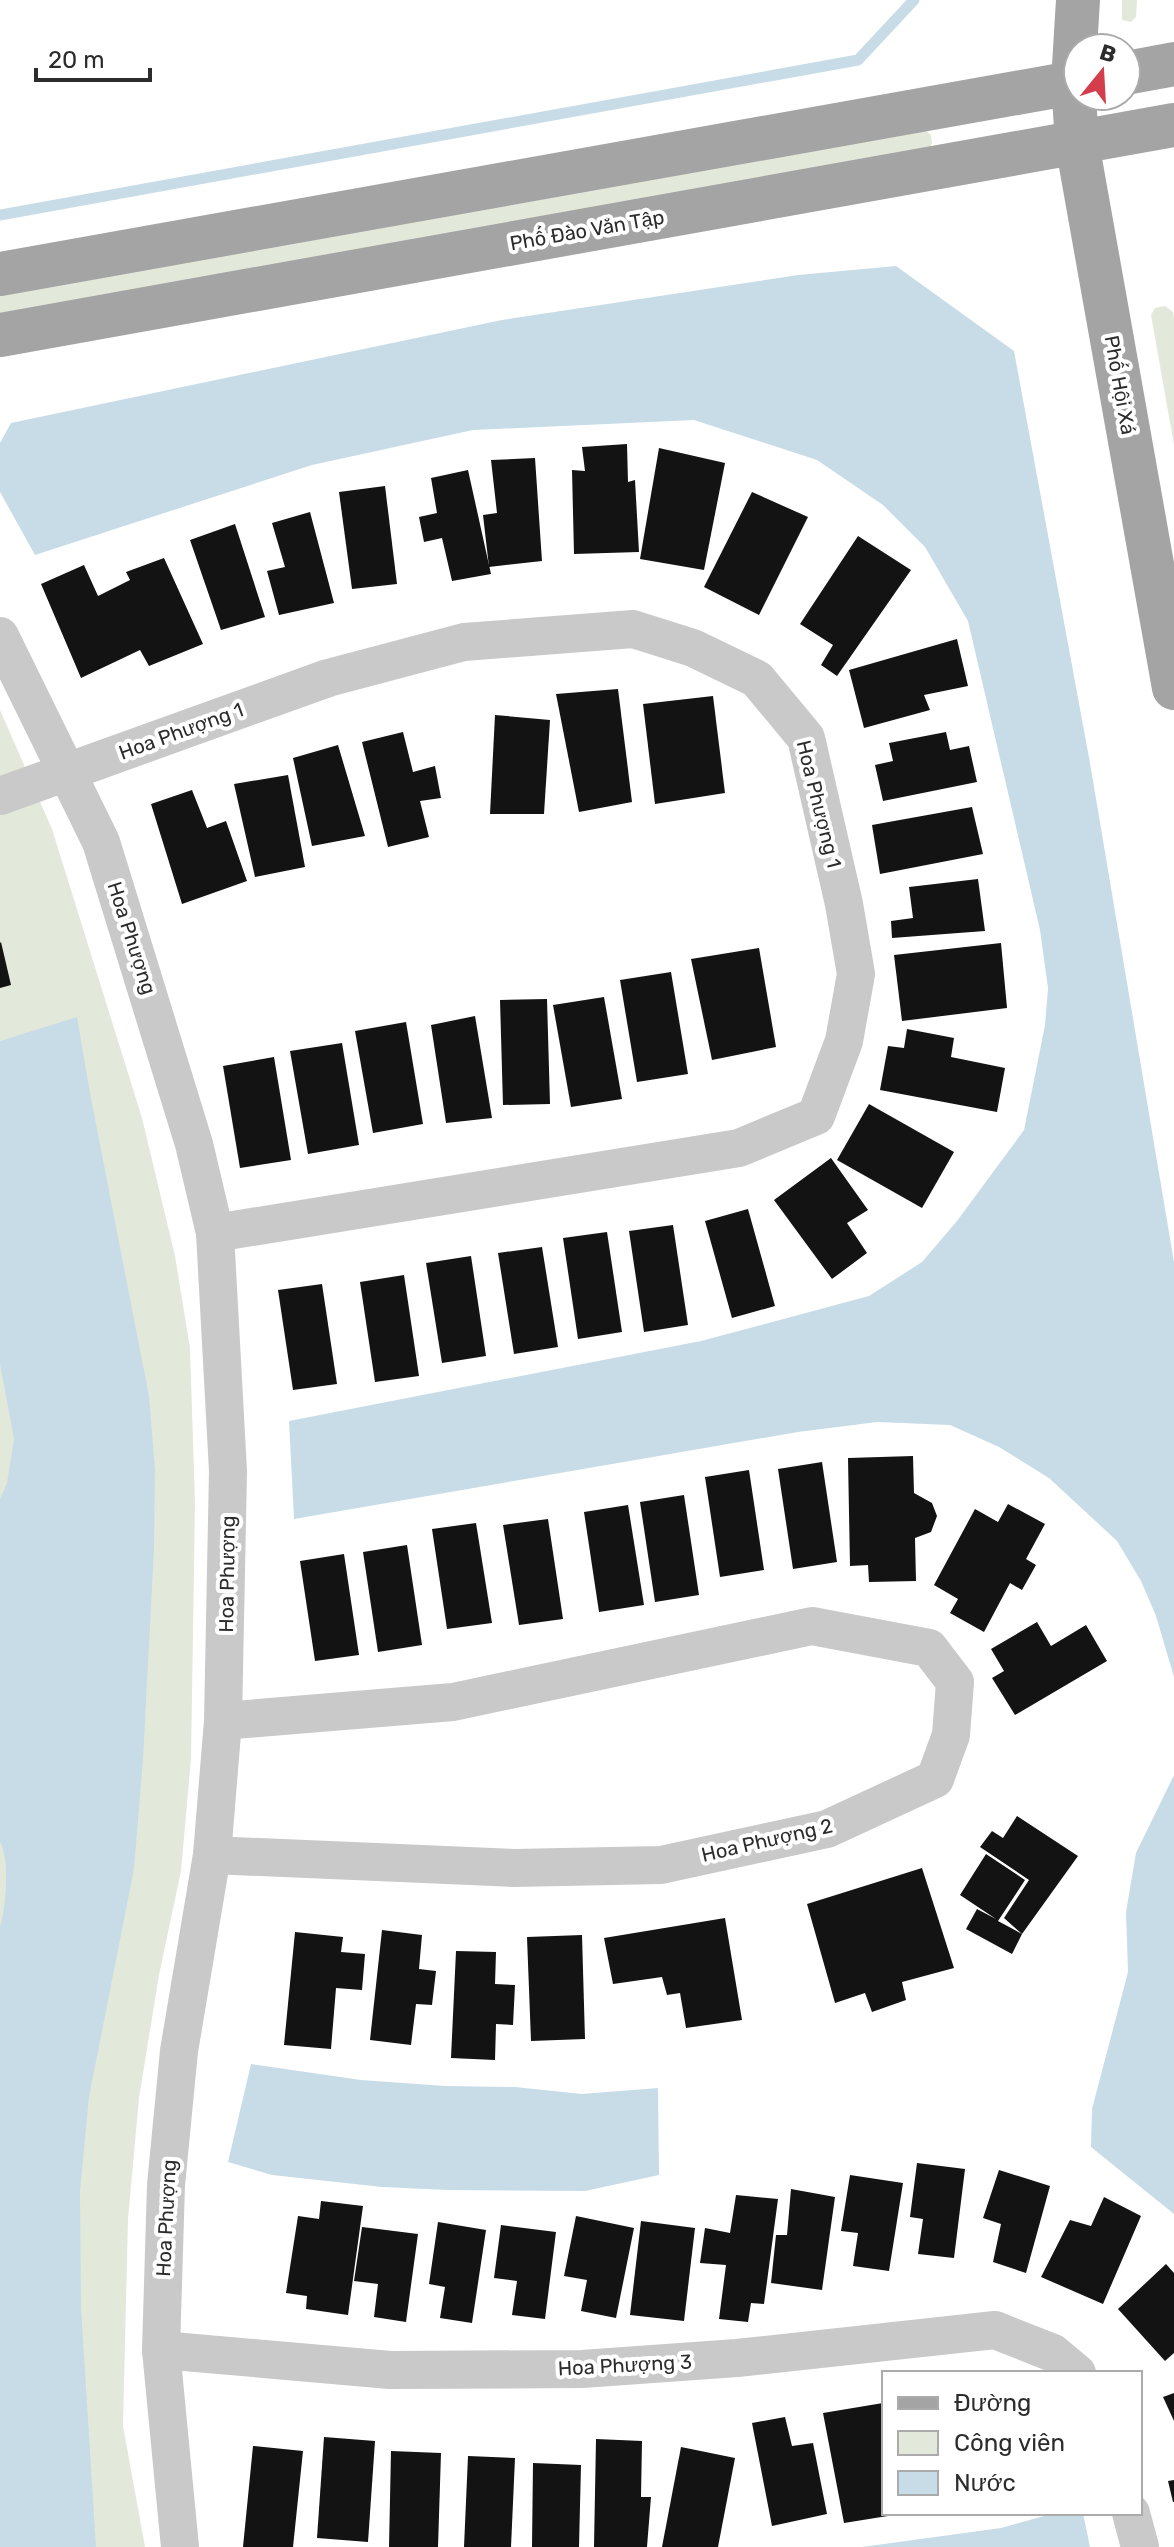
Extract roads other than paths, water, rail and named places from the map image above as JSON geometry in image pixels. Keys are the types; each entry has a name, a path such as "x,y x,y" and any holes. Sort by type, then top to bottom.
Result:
{"main road":[{"name":"Phố Hội Xá","path":"1077,32 1078,0"},
{"path":"1142,70 1174,64"},
{"path":"0,274 1062,84"},
{"name":"Phố Hội Xá","path":"1076,112 1077,143 1174,688"},
{"name":"Phố Đào Văn Tập","path":"0,335 1174,125"}],"street":[{"name":"Hoa Phượng 1","path":"0,796 328,678 464,642 633,629 693,648 757,679 806,738 844,904 856,974 844,1041 816,1116 739,1148 215,1233"},
{"name":"Hoa Phượng","path":"0,636 101,842 194,1144 215,1233 228,1471 228,1593 223,1721 212,1855 179,2051 166,2185 161,2350 180,2547"},
{"name":"Hoa Phượng 2","path":"212,1855 514,1868 661,1865 827,1829 935,1779 951,1735 955,1682 929,1648 812,1626 453,1702 223,1721"},
{"name":"Hoa Phượng 3","path":"161,2350 390,2370 582,2369 737,2358 995,2330 1053,2353 1075,2371"},
{"path":"1132,2515 1140,2547"}],"water":[{"path":"896,266 1014,351 1090,763 1174,1262 1174,1677 1156,1616 1141,1581 1117,1541 1049,1478 999,1447 950,1425 877,1422 798,1432 294,1519 289,1421 701,1341 869,1296 922,1262 957,1221 1024,1130 1045,1025 1048,988 1040,930 968,621 925,547 883,505 817,460 694,420 473,430 312,465 35,555 0,492 0,443 11,423 502,320 798,275"},
{"path":"77,1017 149,1396 155,1470 154,1549 134,1869 89,2097 80,2191 81,2307 96,2547 0,2547 0,1927 6,1883 5,1859 0,1842 0,1499 7,1483 14,1439 0,1364 0,1041"},
{"path":"1174,1775 1174,2214 1091,2147 1092,2109 1128,1972 1126,1912 1136,1853"},
{"path":"251,2064 361,2080 445,2086 515,2087 582,2094 658,2088 659,2175 585,2191 382,2187 272,2175 228,2162"},
{"path":"1048,2515 1083,2515 1090,2547 862,2547 1001,2528"}],"waterway":[{"path":"0,215 858,60 914,0"}]}
